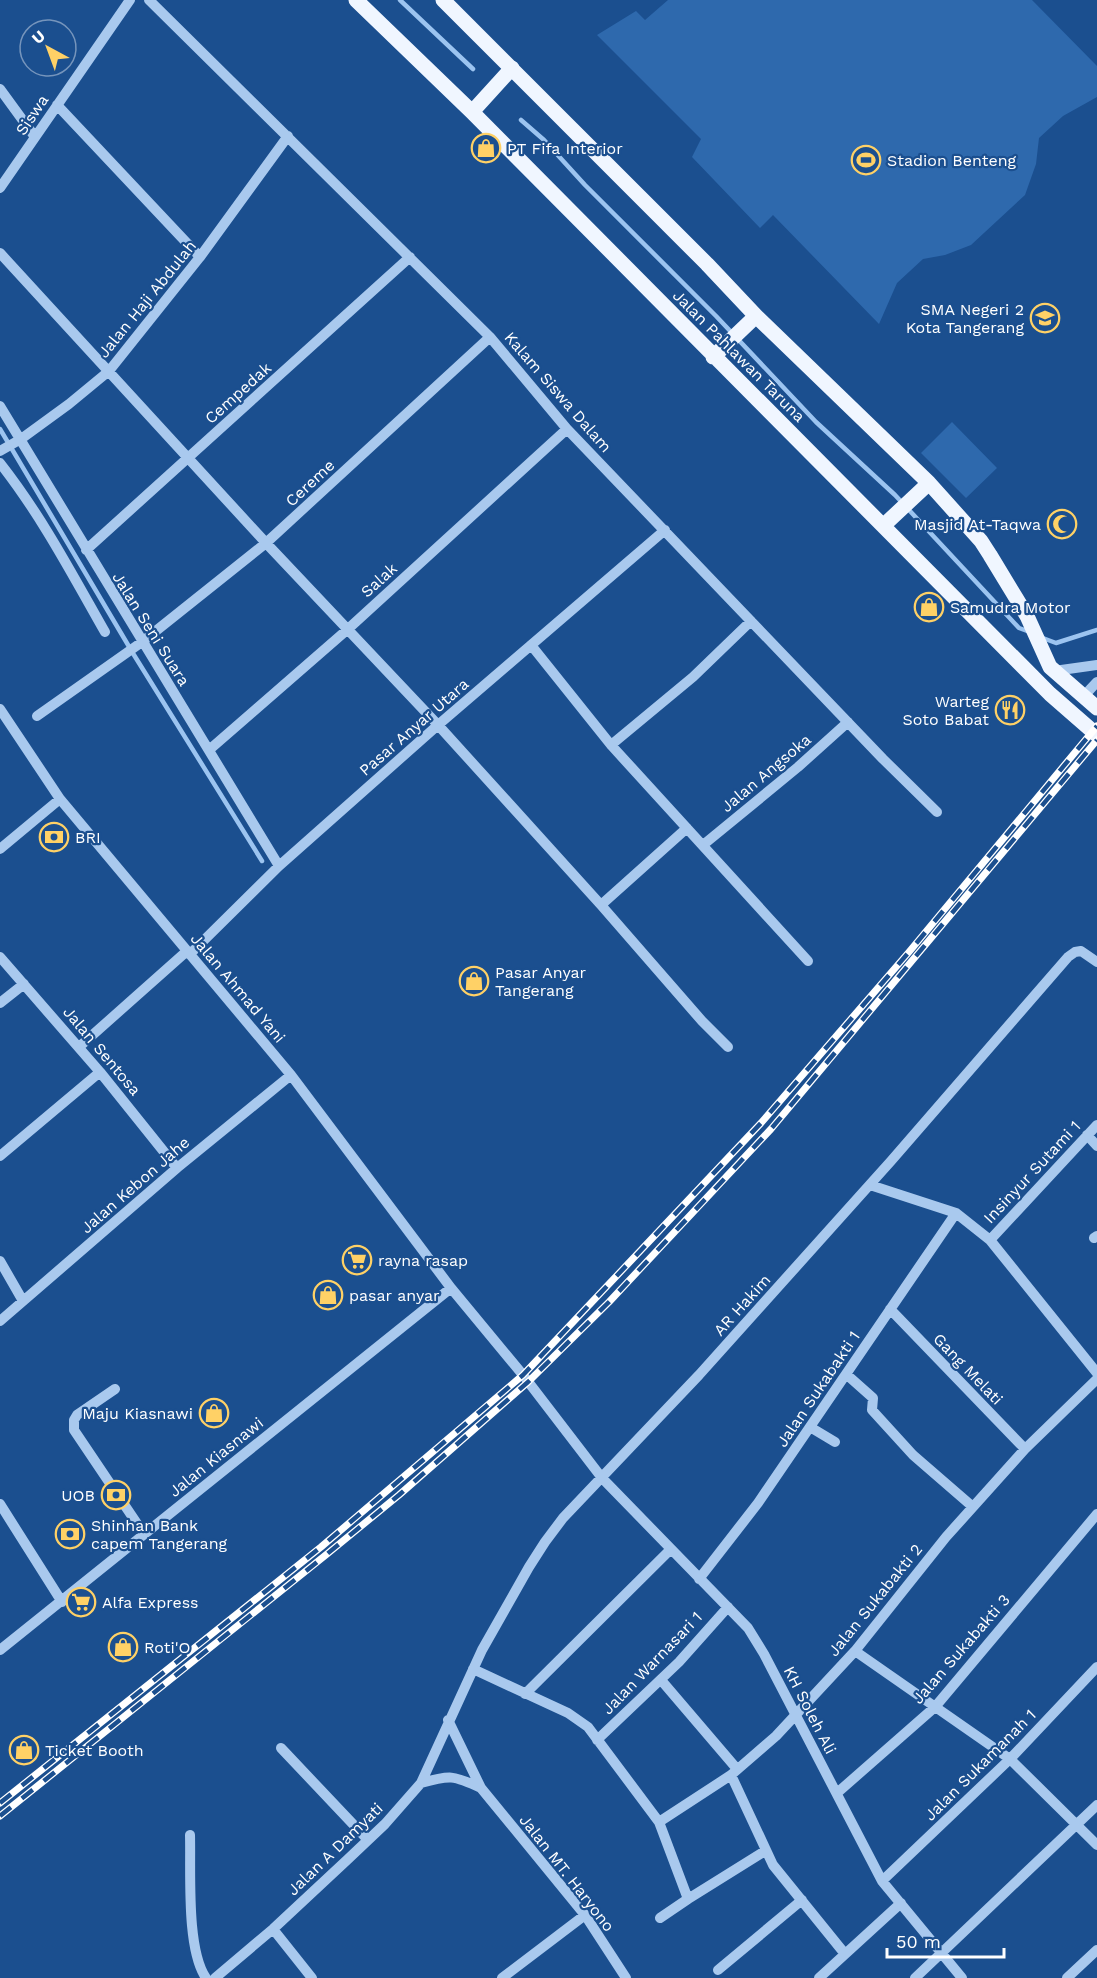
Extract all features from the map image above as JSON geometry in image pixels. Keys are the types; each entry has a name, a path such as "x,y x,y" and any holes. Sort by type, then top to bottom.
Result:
{"main road":[{"name":"Jalan Pahlawan Taruna","path":"356,0 718,353 1050,694 1097,735"},
{"path":"443,0 512,68 751,320 981,541 1027,616 1051,667 1097,708"},
{"path":"472,112 512,68"},
{"path":"718,353 751,320"},
{"path":"886,523 925,487"}],"street":[{"name":"Siswa","path":"0,188 130,0"},
{"name":"Kalam Siswa Dalam","path":"148,0 490,337 567,429 848,723 937,812"},
{"path":"0,89 35,137"},
{"path":"57,105 200,257"},
{"name":"Jalan Haji Abdulah","path":"0,451 18,441 69,404 109,371 200,257 288,136"},
{"path":"0,253 438,725 601,905 702,1021 728,1047"},
{"name":"Cempedak","path":"86,550 410,257"},
{"name":"Cereme","path":"37,716 135,647 267,543 490,337"},
{"name":"Jalan Seni Suara","path":"0,406 18,441 86,550 135,647 209,750 279,866"},
{"name":"Salak","path":"209,750 348,629 567,429"},
{"path":"0,463 52,540 105,632"},
{"name":"Pasar Anyar Utara","path":"79,1047 189,953 279,866 438,725 665,530"},
{"path":"611,745 693,677 751,621"},
{"path":"531,645 611,745 808,961"},
{"path":"1051,667 1097,665"},
{"path":"1083,697 1097,682"},
{"name":"Jalan Ahmad Yani","path":"0,709 60,800 291,1075 451,1288 523,1375 602,1478"},
{"name":"Jalan Angsoka","path":"703,845 848,723"},
{"path":"0,849 60,800"},
{"path":"601,905 687,828"},
{"name":"AR Hakim","path":"448,1720 473,1669 545,1542 563,1518 699,1375 870,1185 1068,957 1075,952 1082,951 1097,962"},
{"name":"Jalan Sentosa","path":"0,957 100,1072 177,1168"},
{"path":"0,1003 24,984"},
{"path":"0,1156 100,1072"},
{"name":"Jalan Kebon Jahe","path":"0,1321 177,1168 291,1075"},
{"name":"Insinyur Sutami 1","path":"990,1240 1097,1125"},
{"path":"1087,1135 1097,1146"},
{"path":"870,1185 956,1213 990,1240 1097,1374"},
{"name":"Jalan Sukabakti 1","path":"699,1579 758,1503 956,1213"},
{"path":"0,1261 23,1301"},
{"name":"Jalan Kiasnawi","path":"0,1650 451,1288"},
{"name":"Gang Melati","path":"890,1309 1024,1449"},
{"path":"846,1374 873,1398 873,1410 913,1455 973,1507"},
{"name":"Jalan Sukabakti 2","path":"659,1822 734,1772 776,1736 855,1651 946,1537 1024,1449 1097,1378"},
{"path":"115,1389 77,1415 74,1420 74,1430 144,1534"},
{"path":"810,1428 835,1442"},
{"name":"KH Soleh Ali","path":"602,1478 748,1629 882,1881 962,1978"},
{"path":"0,1504 62,1602"},
{"name":"Jalan Sukabakti 3","path":"837,1793 935,1707 1097,1514"},
{"path":"525,1694 671,1549"},
{"name":"Jalan Warnasari 1","path":"597,1740 661,1680 728,1607"},
{"path":"855,1651 1010,1759 1097,1845"},
{"name":"Jalan Sukamanah 1","path":"882,1881 1010,1759 1097,1667"},
{"path":"473,1669 575,1717 588,1727 659,1822 688,1899"},
{"path":"661,1680 734,1772 765,1851 783,1879 845,1954"},
{"name":"Jalan A Damyati","path":"215,1978 273,1929 368,1840 421,1783 448,1720"},
{"name":"Jalan MT. Haryono","path":"448,1720 481,1788 585,1915 626,1978"},
{"path":"281,1748 368,1840"},
{"name":"Jalan MT. Haryono","path":"421,1783 438,1778 458,1777 481,1788"},
{"path":"915,1978 1097,1805"},
{"path":"190,1835 195,1950 206,1978"},
{"path":"660,1918 765,1851"},
{"path":"718,1970 802,1900"},
{"path":"819,1978 901,1903"},
{"path":"502,1978 585,1915"},
{"path":"273,1929 312,1978"},
{"path":"1067,1978 1097,1950"}],"shaded area":[{"name":"Stadion Benteng","path":"668,0 1032,0 1097,66 1097,97 1063,116 1039,138 1036,164 1025,195 971,245 945,255 923,259 897,283 879,324 773,215 760,228 692,157 701,139 597,35 636,11 645,20"},
{"path":"952,422 997,468 966,498 921,453"}],"waterway":[{"path":"400,0 473,69"},
{"path":"521,120 544,140 585,185 716,316 816,422 895,495 1019,628 1030,632"},
{"path":"0,429 134,655 262,861"},
{"path":"1040,637 1056,643 1097,630"}],"railway":[{"path":"0,1803 321,1547 523,1375 761,1123 909,952 1097,726"},
{"path":"0,1816 399,1495 528,1382 609,1302 771,1129 1097,740"}],"place":[{"name":"PT Fifa Interior","path":"486,148"},
{"name":"Stadion Benteng","path":"866,160"},
{"name":"SMA Negeri 2 Kota Tangerang","path":"1045,318"},
{"name":"Masjid At-Taqwa","path":"1062,524"},
{"name":"Samudra Motor","path":"929,607"},
{"name":"Warteg Soto Babat","path":"1010,710"},
{"name":"BRI","path":"54,837"},
{"name":"Pasar Anyar Tangerang","path":"474,981"},
{"name":"rayna rasap","path":"357,1260"},
{"name":"pasar anyar","path":"328,1295"},
{"name":"Maju Kiasnawi","path":"214,1413"},
{"name":"UOB","path":"116,1495"},
{"name":"Shinhan Bank capem Tangerang","path":"70,1534"},
{"name":"Alfa Express","path":"81,1602"},
{"name":"Roti'O","path":"123,1647"},
{"name":"Ticket Booth","path":"24,1750"}]}
